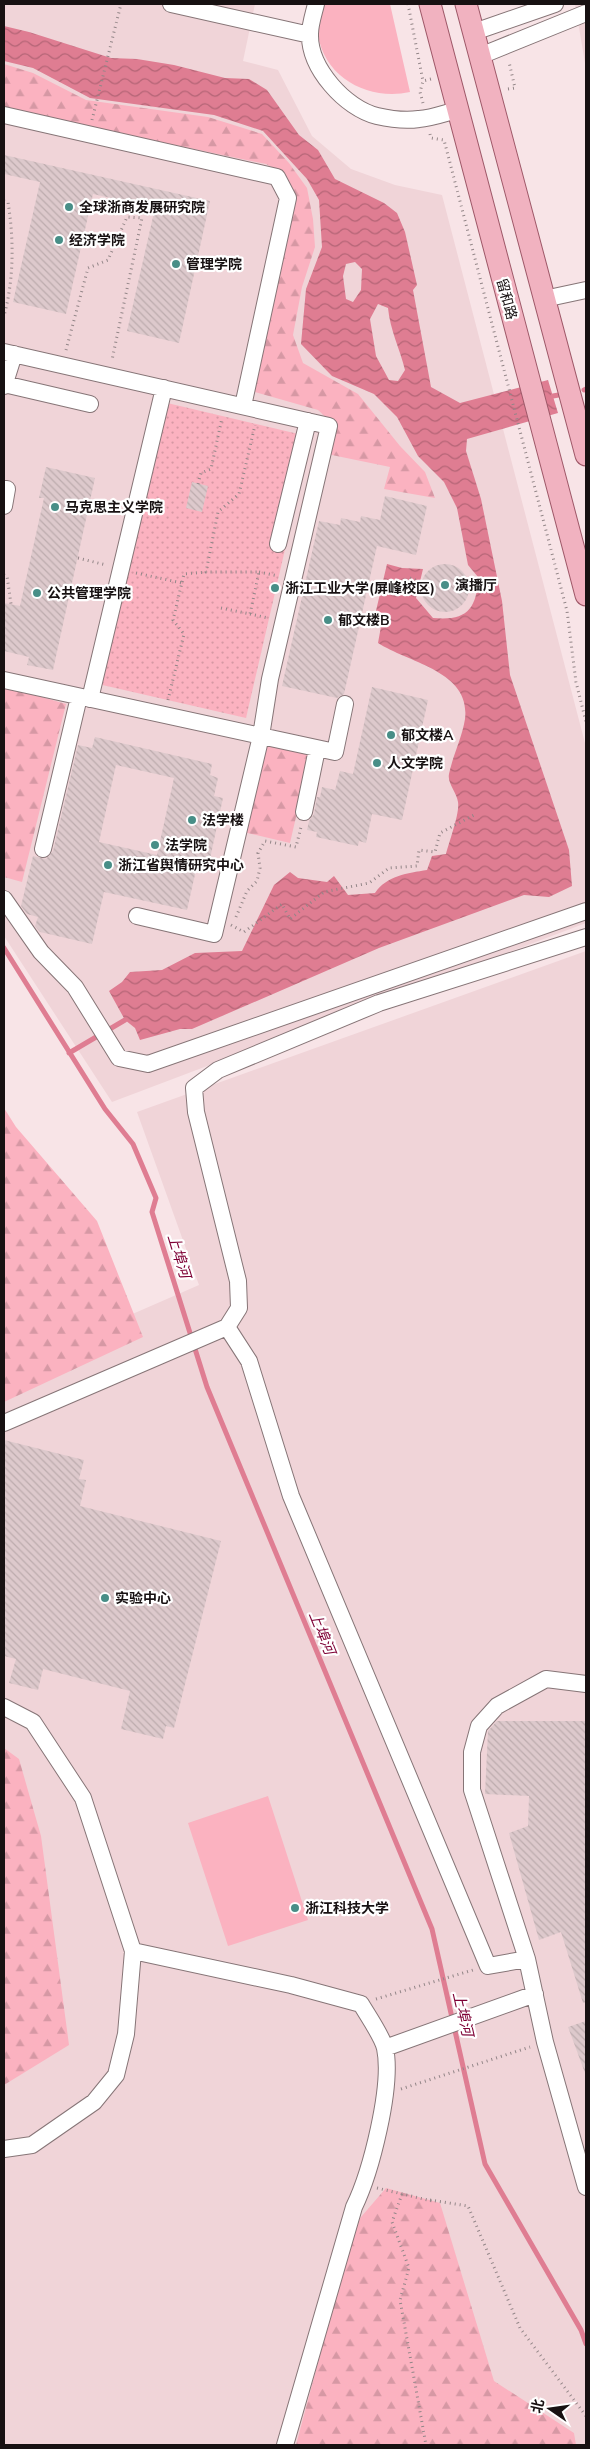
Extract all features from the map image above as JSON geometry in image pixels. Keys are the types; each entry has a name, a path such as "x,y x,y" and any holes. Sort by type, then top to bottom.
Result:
{"main road":[{"name":"留和路","path":"430,4 586,595"},
{"path":"466,4 586,455"}],"street":[{"path":"171,4 310,35"},
{"path":"316,4 310,35 315,62 330,84 350,102 375,116 400,120 420,119 457,110"},
{"path":"474,32 555,4"},
{"path":"480,56 586,14"},
{"path":"4,115 277,177 288,198 251,408"},
{"path":"544,299 586,290"},
{"path":"90,404 4,385 9,353 329,426 270,679 260,736 214,934 137,916"},
{"path":"43,849 121,569 164,388"},
{"path":"278,544 308,422"},
{"path":"4,489 8,489 4,506"},
{"path":"4,680 334,752 345,704"},
{"path":"304,812 317,749"},
{"path":"4,899 41,952 75,987 119,1058 148,1064 586,911"},
{"path":"4,1423 227,1327 239,1308 238,1281 196,1112 194,1088 218,1070 379,1003 586,937"},
{"path":"227,1327 249,1361 291,1496 488,1966 527,1959"},
{"path":"586,1684 546,1679 496,1706 479,1726 472,1752 472,1790 527,1959 548,2050 586,2187"},
{"path":"4,1707 32,1722 83,1798 133,1951 126,2034 116,2075 94,2102 32,2145 4,2149"},
{"path":"133,1951 291,1985 361,2004 385,2048 386,2094 365,2185 354,2207 285,2445"},
{"path":"385,2048 535,1994"}],"path":[{"path":"97,101 121,4"},
{"path":"408,4 423,81"},
{"path":"431,138 444,140 567,611 576,682 586,722"},
{"path":"4,201 8,202 12,230 11,279 4,316"},
{"path":"61,365 88,268 108,260 127,217 142,218 109,376"},
{"path":"198,484 201,473 211,469 226,402"},
{"path":"206,572 218,512 239,494 251,408"},
{"path":"78,558 182,583"},
{"path":"164,715 184,634 174,620 184,574 259,572 250,614 221,608"},
{"path":"4,576 7,576 11,604"},
{"path":"410,578 422,582"},
{"path":"304,812 296,847 265,841 258,853 260,868 257,881 247,891 235,919 227,922 244,932 282,904 290,919 324,892 369,883 389,868 417,866 419,850 435,852 440,833 474,815"},
{"path":"361,2004 488,1966"},
{"path":"386,2094 512,2054"},
{"path":"365,2185 440,2203 468,2206 520,2328 586,2416"},
{"path":"402,2194 392,2222 409,2268 400,2300 426,2445"},
{"path":"430,2200 440,2203"}],"shaded area":[{"name":"浙江工业大学(屏峰校区)","path":"4,4 255,4 243,61 278,70 312,136 351,169 395,185 442,195 586,747 586,923 112,1102 4,936"},
{"path":"575,4 586,4 586,69"},
{"name":"浙江科技大学","path":"586,951 586,2445 4,2445 4,1370 199,1285 137,1112"}],"green space":[{"path":"320,4 390,4 410,92 395,94 365,90 340,75 330,64 322,50 318,35"},
{"path":"4,64 33,73 86,100 208,117 262,134 289,163 307,188 313,219 315,247 302,287 293,335 303,363 358,394 400,446 425,472 435,498 384,489 390,467 327,454 334,425 318,410 251,391 292,209 292,193 289,181 280,172 266,164 4,109"},
{"path":"163,402 311,437 246,718 98,684"},
{"path":"4,686 66,704 22,882 4,877"},
{"path":"263,742 311,752 290,843 243,832"},
{"path":"4,1108 16,1127 97,1221 143,1337 4,1402"},
{"path":"4,1748 19,1759 41,1836 69,2045 4,2085"},
{"path":"268,1796 308,1920 228,1946 188,1823"},
{"path":"386,2188 440,2203 494,2381 574,2433 576,2445 296,2445 355,2224"}],"water":[{"path":"4,26 111,58 137,59 174,65 225,78 249,79 267,90 299,135 318,150 335,179 384,203 397,213 405,232 417,285 413,290 431,387 460,403 548,380 558,413 467,439 466,451 481,499 502,601 510,675 569,850 572,886 549,897 524,895 379,948 192,1029 180,1029 140,1040 135,1028 125,1020 109,991 122,982 130,972 162,970 195,953 242,951 274,885 290,872 298,878 327,882 334,876 348,895 375,893 391,879 427,870 432,856 446,854 458,807 457,799 449,781 449,774 464,726 464,703 458,690 448,679 435,670 378,643 382,621 375,615 387,564 402,568 423,569 416,598 433,618 454,618 468,611 475,598 478,577 468,565 457,508 444,482 418,456 397,417 374,394 332,376 301,344 306,289 322,247 319,200 307,179 263,131 214,115 90,98 33,68 4,61","holes":["355,262 362,269 361,290 353,302 346,299 343,276 346,264","378,304 388,308 405,370 398,381 389,380 376,356 370,319"]}],"building":[{"path":"4,155 210,201 179,343 127,331 155,208 93,194 66,314 13,302 40,182 4,174"},
{"path":"46,467 95,478 53,670 27,665 29,657 4,651 4,603 20,606 44,498 39,498"},
{"path":"192,482 208,486 202,512 186,508"},
{"name":"郁文楼B","path":"385,496 427,506 416,555 377,546 344,694 337,698 282,686 319,521 340,525 341,518 360,522 361,516 380,520"},
{"name":"演播厅","path":"440,564 450,564 462,571 469,583 469,593 462,605 450,612 440,612 432,608 425,601 421,593 421,583 425,575 432,568"},
{"name":"郁文楼A","path":"372,687 428,700 402,820 372,814 366,843 359,841 358,846 316,837 317,832 307,830 309,821 314,814 317,797 320,797 322,787 335,790 340,771 353,774"},
{"name":"法学楼","path":"95,737 212,764 210,775 218,778 214,796 223,798 207,873 196,870 187,910 104,892 92,944 40,932 35,926 38,917 27,914 21,906 33,856 46,859 53,851 78,745 92,748","holes":["116,765 174,778 157,855 99,842"]},
{"name":"实验中心","path":"4,1440 84,1460 79,1479 86,1480 80,1506 221,1541 174,1728 166,1726 163,1739 121,1729 130,1691 43,1669 38,1690 9,1683 16,1659 4,1656"},
{"path":"497,1721 586,1721 586,2002 583,2003 561,1932 539,1940 509,1833 528,1826 529,1796 485,1794 488,1731"},
{"path":"586,2021 586,2073 585,2073 568,2027"}],"waterway":[{"path":"553,396 564,394"},
{"name":"上埠河","path":"4,948 105,1109 133,1144 156,1198 152,1212 207,1387 432,1929 485,2164 581,2330 586,2344"},
{"path":"69,1053 125,1020"}],"place":[{"name":"全球浙商发展研究院","path":"69,207"},
{"name":"经济学院","path":"59,240"},
{"name":"管理学院","path":"176,264"},
{"name":"马克思主义学院","path":"55,507"},
{"name":"演播厅","path":"445,585"},
{"name":"浙江工业大学(屏峰校区)","path":"275,588"},
{"name":"公共管理学院","path":"37,593"},
{"name":"郁文楼B","path":"328,620"},
{"name":"郁文楼A","path":"391,735"},
{"name":"人文学院","path":"377,763"},
{"name":"法学楼","path":"192,820"},
{"name":"法学院","path":"155,845"},
{"name":"浙江省舆情研究中心","path":"108,865"},
{"name":"实验中心","path":"105,1598"},
{"name":"浙江科技大学","path":"295,1908"}]}
